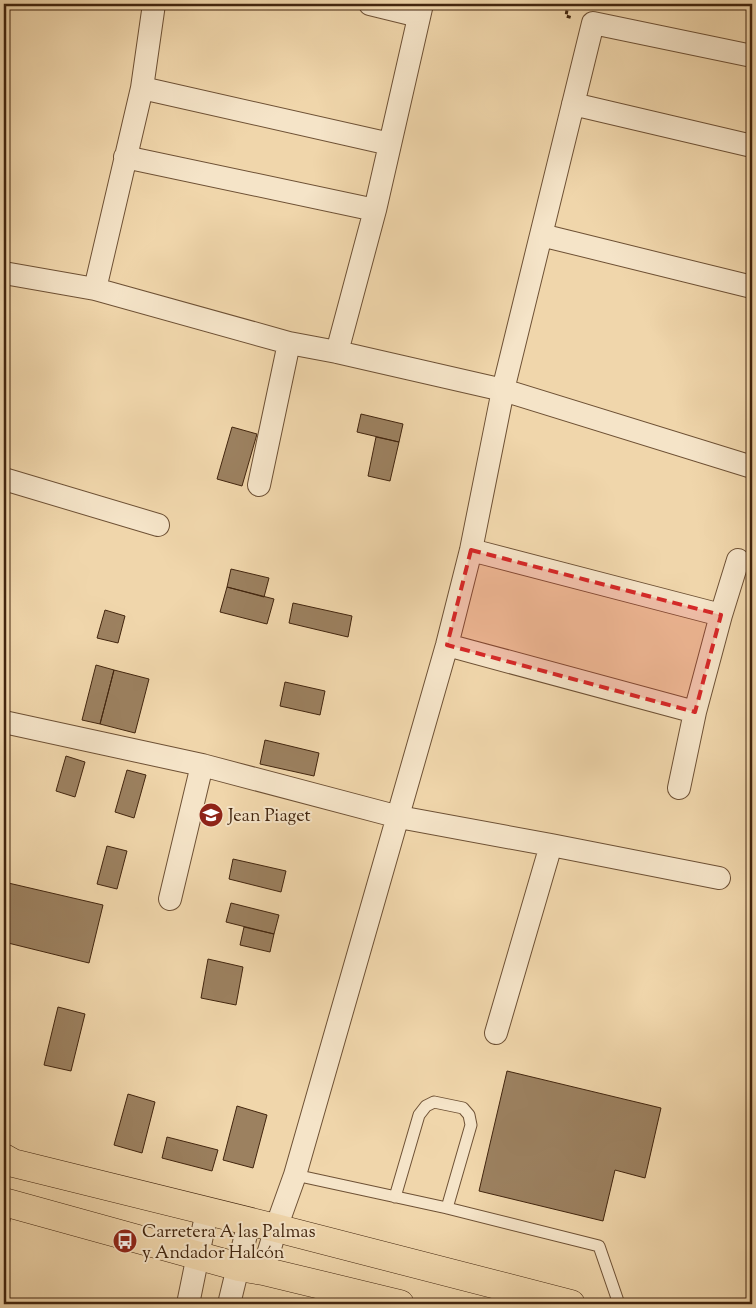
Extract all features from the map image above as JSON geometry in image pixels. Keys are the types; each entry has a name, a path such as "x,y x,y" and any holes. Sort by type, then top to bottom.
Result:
{"main road":[{"path":"4,1158 13,1163 571,1304"},
{"path":"5,1209 400,1304"}],"street":[{"path":"95,289 142,88 154,4"},
{"path":"337,352 375,210 420,10 370,4"},
{"path":"229,1304 276,1228 296,1175 447,645 471,550 503,390 593,23 752,56"},
{"path":"142,88 390,144"},
{"path":"573,104 752,146"},
{"path":"125,157 375,210"},
{"path":"541,235 752,287"},
{"path":"4,273 95,289 289,343 337,352 503,390 752,467"},
{"path":"259,486 289,343"},
{"path":"4,479 158,525"},
{"path":"471,550 721,615"},
{"path":"679,788 695,712 738,560"},
{"path":"447,645 695,712"},
{"path":"4,722 202,765 398,817 719,878"},
{"path":"170,899 202,765"},
{"path":"496,1033 551,845"},
{"path":"188,1304 207,1211"},
{"path":"249,1222 251,1269"}],"lane":[{"path":"394,1197 418,1115 426,1106 434,1102 463,1108 469,1115 472,1125 447,1208"},
{"path":"296,1175 447,1208 599,1246 619,1304"}],"highlighted area":[{"path":"471,550 721,615 695,712 447,645"}],"building":[{"path":"361,414 403,424 399,442 357,432"},
{"path":"232,427 257,434 242,486 217,479"},
{"path":"376,437 399,442 390,481 368,476"},
{"path":"231,569 269,578 264,597 227,587"},
{"path":"227,587 274,599 267,624 220,612"},
{"path":"293,603 352,616 348,637 289,623"},
{"path":"105,610 125,616 118,643 97,638"},
{"path":"96,665 114,670 100,724 82,720"},
{"path":"114,670 149,679 135,733 100,724"},
{"path":"285,682 325,691 320,715 280,706"},
{"path":"265,740 319,753 314,776 260,764"},
{"path":"66,756 85,762 75,797 56,791"},
{"path":"127,770 146,775 134,818 115,812"},
{"path":"107,846 127,851 117,889 97,884"},
{"path":"233,859 286,871 281,892 229,879"},
{"path":"4,882 103,905 89,963 4,942"},
{"path":"231,903 279,915 274,934 226,922"},
{"path":"244,927 274,934 270,952 240,945"},
{"path":"208,959 243,967 236,1005 201,998"},
{"path":"58,1007 85,1014 71,1071 44,1065"},
{"path":"507,1071 661,1108 645,1178 615,1170 603,1221 479,1191"},
{"path":"128,1094 155,1102 142,1153 114,1145"},
{"path":"237,1106 267,1115 253,1168 223,1160"},
{"path":"167,1137 218,1150 212,1171 162,1158"}],"place":[{"name":"Jean Piaget","path":"211,815"},
{"name":"Carretera A las Palmas y Andador Halcón","path":"125,1241"}]}
